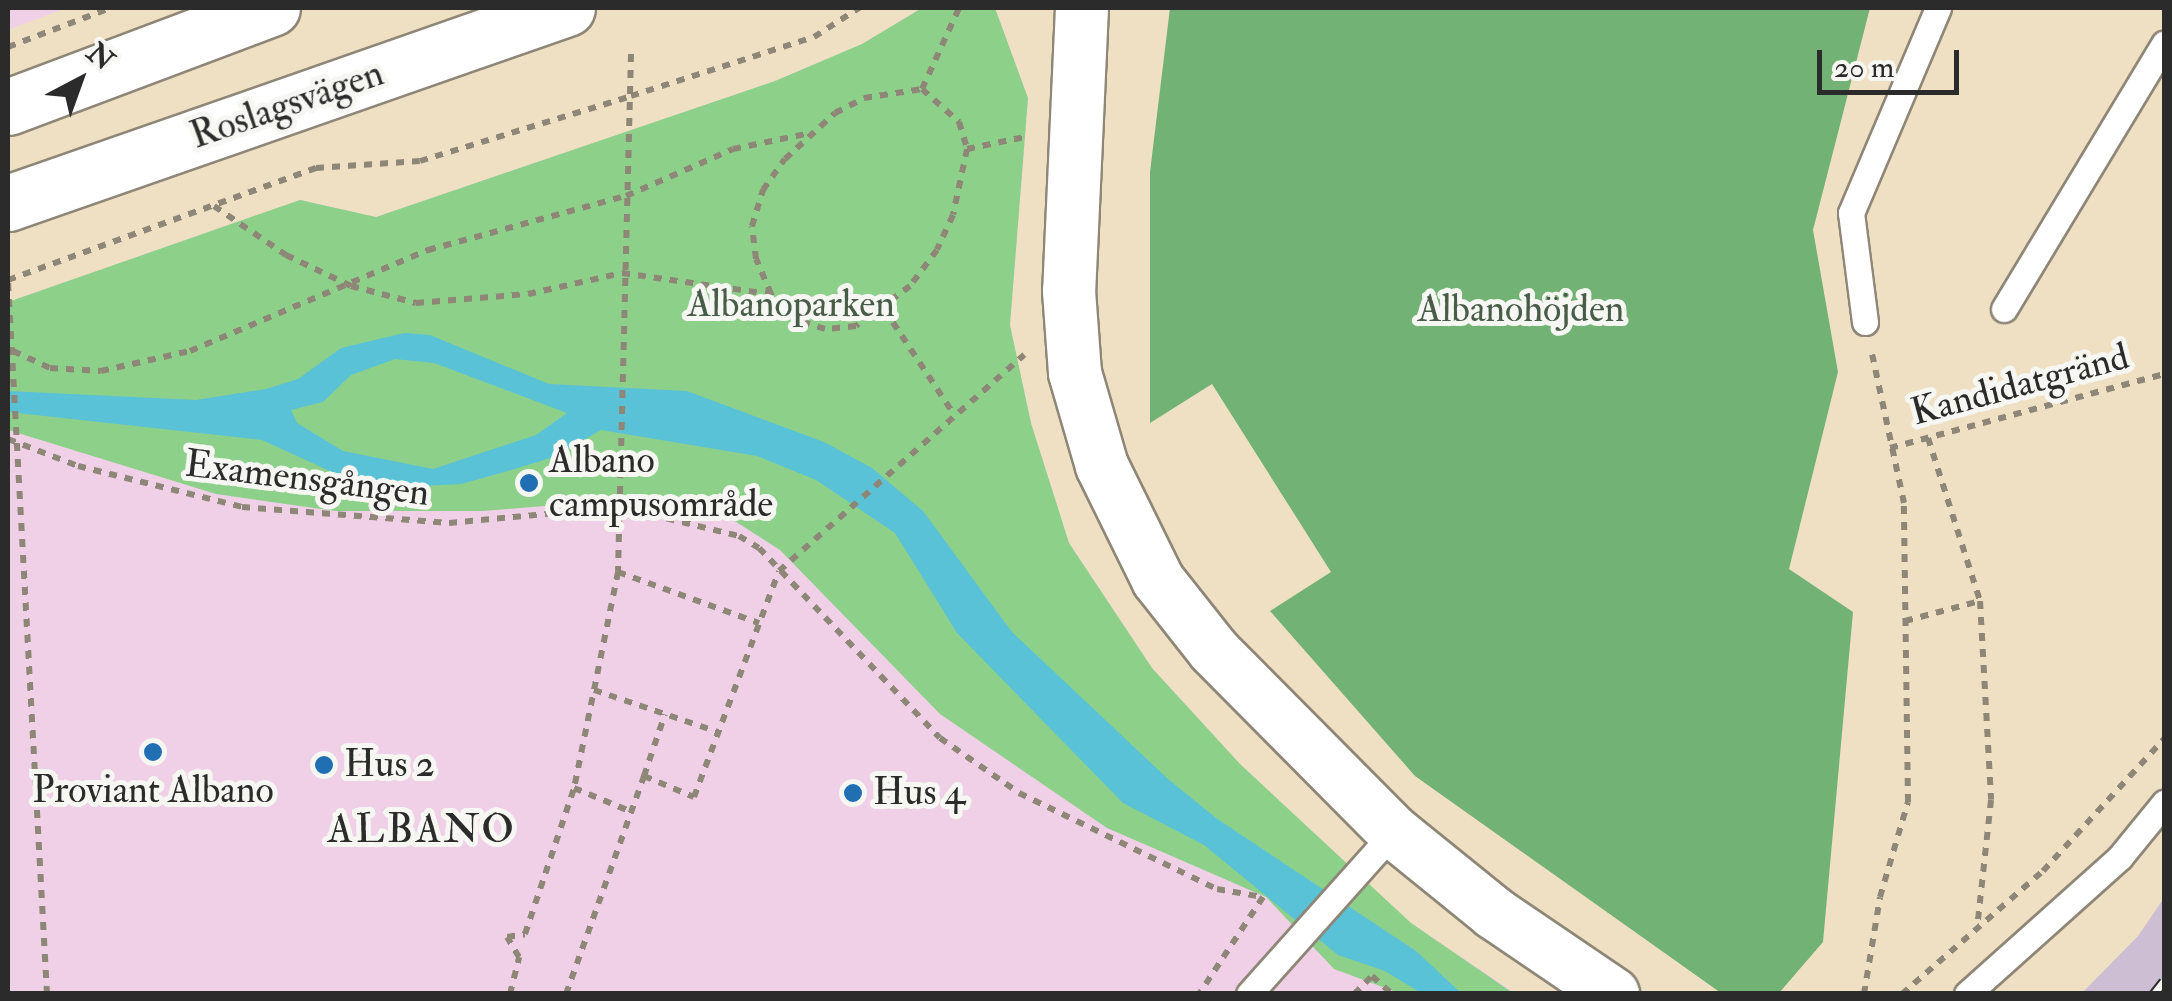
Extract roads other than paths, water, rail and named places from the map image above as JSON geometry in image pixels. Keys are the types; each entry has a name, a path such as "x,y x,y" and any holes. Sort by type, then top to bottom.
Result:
{"main road":[{"path":"8,108 272,8"},
{"name":"Roslagsvägen","path":"8,203 567,8"}],"street":[{"path":"1082,8 1069,291 1075,372 1102,466 1158,580 1214,651 1394,832 1479,902 1613,994"}],"lane":[{"path":"1865,322 1851,213 1938,8"},
{"path":"2004,310 2164,44"},
{"path":"1968,994 2120,858 2164,804"},
{"path":"1249,994 1394,832"}],"water":[{"path":"404,333 430,335 549,384 687,391 824,442 872,468 923,511 1012,632 1168,779 1216,818 1416,951 1461,993 1421,993 1385,971 1338,955 1204,845 1123,803 957,633 895,533 816,480 757,456 601,430 554,457 508,471 461,484 403,487 332,472 262,440 8,412 8,391 196,400 266,389 298,379 341,348","holes":["395,359 434,363 567,413 536,435 433,469 343,451 297,423 291,410 323,402 351,375"]}],"railway":[{"path":"2154,994 2164,981"}],"place":[{"name":"Albano campusområde","path":"529,483"},
{"name":"Proviant Albano","path":"153,752"},
{"name":"Hus 2","path":"324,765"},
{"name":"Hus 4","path":"853,793"}],"district":[{"name":"ALBANO","path":"422,830"}],"park label":[{"name":"Albanoparken","path":"791,305"},
{"name":"Albanohöjden","path":"1521,310"}]}
